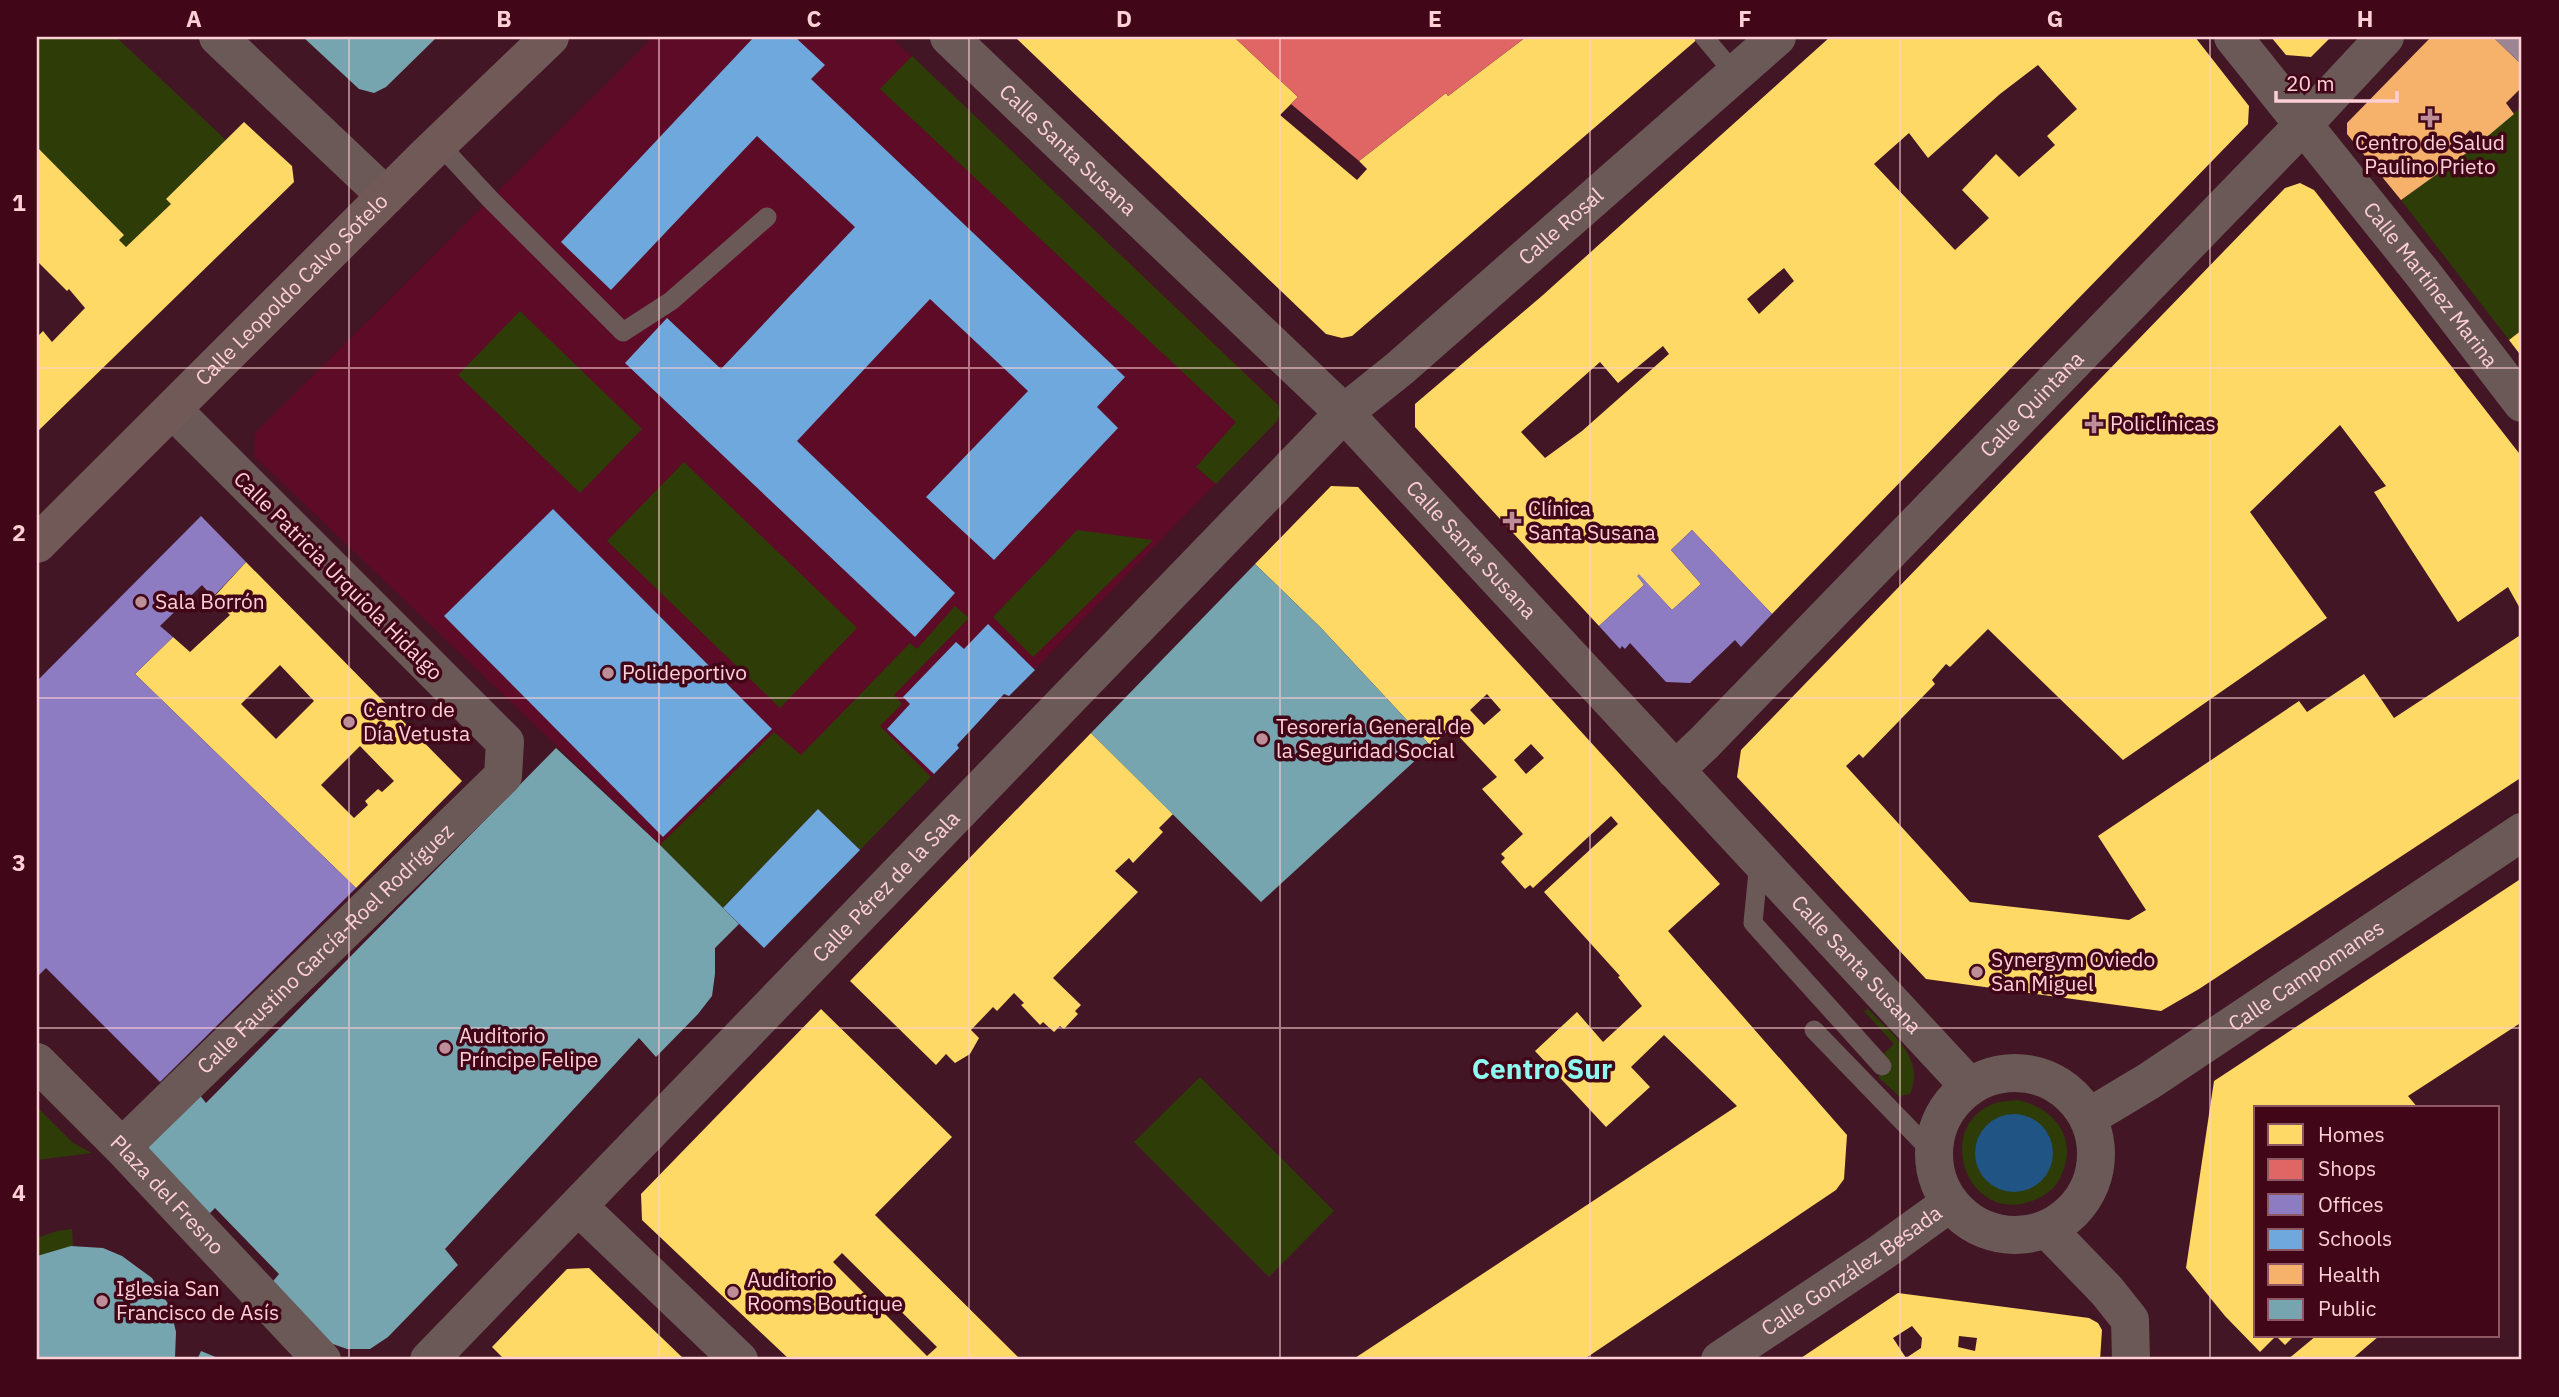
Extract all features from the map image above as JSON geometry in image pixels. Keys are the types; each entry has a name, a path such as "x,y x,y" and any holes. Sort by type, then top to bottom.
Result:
{"street":[{"path":"218,37 386,196"},
{"name":"Calle Leopoldo Calvo Sotelo","path":"37,544 386,196 550,37"},
{"name":"Calle Santa Susana","path":"949,37 1344,413 1969,1086"},
{"name":"Calle Rosal","path":"1344,413 1399,369 1777,37"},
{"name":"Calle Martínez Marina","path":"2233,37 2423,274 2522,403"},
{"name":"Calle Quintana","path":"1675,770 2302,126 2385,37"},
{"name":"Calle Patricia Urquiola Hidalgo","path":"173,410 505,742"},
{"name":"Calle Pérez de la Sala","path":"429,1360 1344,413"},
{"name":"Calle Faustino García-Roel Rodríguez","path":"122,1147 503,776 505,742"},
{"name":"Calle Campomanes","path":"2089,1117 2149,1081 2522,832"},
{"name":"Plaza del Fresno","path":"37,1062 122,1147 322,1360"},
{"path":"2022,1072 2049,1079 2073,1095 2089,1117 2097,1143 2096,1170 2087,1194 2070,1215 2048,1229 2021,1236 1994,1234 1969,1222 1950,1203 1937,1180 1933,1153 1937,1127 1950,1104 1969,1086 1995,1075 2022,1072"},
{"name":"Calle González Besada","path":"1720,1360 1950,1203"},
{"path":"579,1207 739,1360"},
{"path":"2048,1229 2107,1291 2130,1320 2132,1360"}],"lane":[{"path":"1704,37 1735,74"},
{"path":"439,144 623,332 671,301 767,216"},
{"path":"1759,860 1753,923 1882,1066"},
{"path":"1814,1030 1933,1153"}],"shaded area":[{"path":"653,37 891,37 1275,401 1280,410 1277,421 1009,696 1004,694 957,745 959,748 764,948 254,456 255,433"}],"green space":[{"path":"37,37 116,37 226,140 166,199 171,204 126,247 119,240 124,235 37,147"},
{"path":"912,56 1278,405 1280,414 1277,421 1216,484 1196,467 1236,422 880,89"},
{"path":"2522,106 2522,330 2509,340 2401,200 2472,149"},
{"path":"520,311 642,429 580,493 458,375"},
{"path":"684,462 857,628 780,708 607,541"},
{"path":"1077,530 1153,540 1033,657 993,617"},
{"path":"955,606 969,618 894,695 902,704 880,726 931,777 860,850 818,809 723,908 660,845 774,732 801,755 910,643 917,649"},
{"path":"1868,1009 1896,1037 1910,1057 1914,1081 1910,1094 1899,1096 1878,1077 1892,1063 1883,1054 1894,1044 1864,1011"},
{"path":"1200,1077 1334,1211 1269,1277 1134,1142"},
{"path":"2018,1100 2032,1104 2054,1119 2066,1140 2067,1152 2059,1180 2050,1191 2029,1202 2006,1204 1988,1198 1974,1185 1965,1168 1962,1148 1966,1130 1977,1114 1996,1103","holes":["2013,1114 2025,1117 2044,1128 2052,1146 2049,1167 2043,1178 1975,1156 1982,1133 1991,1125"]},
{"path":"37,1107 73,1143 92,1153 37,1160"},
{"path":"72,1229 73,1246 37,1256 37,1238"}],"water":[{"path":"2014,1114 2029,1117 2046,1131 2053,1153 2050,1168 2036,1185 2014,1192 1999,1189 1982,1175 1975,1153 1978,1138 1992,1121"}],"building: Homes":[{"path":"1015,37 1234,37 1298,97 1280,115 1357,180 1367,169 1359,161 1446,93 1448,96 1526,37 1700,37 1352,336 1342,338 1326,334"},
{"path":"1830,37 2195,37 2249,106 2248,124 1772,614 1692,530 1671,550 1701,584 1672,610 1642,578 1640,579 1644,585 1599,626 1415,427 1415,404 1543,295","holes":["2038,65 2077,109 2047,136 2055,145 2019,177 1996,154 1962,190 1989,218 1955,250 1874,164 1909,133 1928,158 2000,94","1784,268 1794,281 1759,314 1747,299","1663,346 1669,354 1582,431 1545,458 1521,432 1600,362 1618,383"]},
{"path":"2271,37 2331,37 2311,57 2286,55"},
{"path":"244,122 292,166 294,182 37,432 37,337 43,331 52,342 85,308 69,289 67,291 37,261 37,147 124,235 119,240 126,247 171,204 166,199"},
{"path":"2300,183 2314,190 2522,457 2522,612 2508,587 2458,622 2374,492 2386,486 2340,425 2250,512 2327,618 2123,760 1988,629 1950,667 1946,664 1932,680 1935,684 1863,758 1859,754 1846,766 1970,902 2129,920 2146,910 2098,836 2299,701 2307,712 2364,674 2394,718 2522,634 2522,777 2199,989 2161,1011 1926,979 1737,777 1741,750 2285,188"},
{"path":"2522,330 2522,357 2509,340"},
{"path":"1331,486 1358,487 1720,884 1668,931 1847,1135 1844,1179 1836,1190 1583,1360 1352,1360 1737,1106 1664,1035 1631,1067 1650,1087 1606,1127 1535,1051 1577,1012 1603,1042 1642,1006 1618,977 1620,976 1544,892 1618,824 1611,816 1533,888 1530,885 1525,889 1501,862 1505,858 1501,854 1523,834 1482,789 1497,777 1451,728 1431,746 1321,628 1255,564","holes":["1487,694 1501,710 1484,725 1470,710","1531,744 1544,758 1526,774 1514,760"]},
{"name":"Centro de Día Vetusta","path":"246,562 462,781 356,888 135,674 173,637 190,652 230,615 213,598","holes":["280,665 314,701 276,739 241,704","360,746 394,781 382,792 378,789 365,801 368,805 354,818 321,785"]},
{"path":"1091,733 1173,814 1159,828 1163,832 1133,863 1129,858 1115,871 1138,892 1053,978 1081,1005 1075,1011 1078,1014 1064,1029 1060,1026 1054,1032 1043,1022 1040,1025 1021,1005 1024,1003 1014,993 997,1011 993,1007 971,1030 979,1038 970,1054 955,1063 946,1054 936,1065 850,981"},
{"path":"2522,878 2522,1022 2408,1096 2416,1106 2254,1106 2254,1338 2274,1338 2260,1352 2225,1316 2186,1268 2214,1081"},
{"path":"821,1009 952,1137 875,1215 1021,1360 790,1360 642,1220 641,1194","holes":["842,1253 937,1347 927,1356 833,1262"]},
{"path":"589,1268 685,1360 505,1360 492,1347 567,1269"},
{"path":"1898,1293 2089,1318 2098,1323 2102,1330 2100,1360 2036,1357 2036,1360 1798,1360","holes":["1912,1326 1922,1338 1921,1348 1906,1358 1893,1338","1959,1336 1977,1338 1975,1351 1958,1347"]},
{"path":"2278,1338 2292,1338 2285,1345"},
{"path":"2314,1338 2377,1338 2351,1360 2287,1360"}],"building: Shops":[{"path":"1234,37 1526,37 1448,96 1446,93 1359,161 1291,104 1298,97"}],"building: Offices":[{"path":"201,516 246,562 213,597 202,585 160,626 173,637 135,674 356,888 160,1082 46,968 37,977 37,681"},
{"path":"1692,530 1772,614 1741,647 1735,640 1690,683 1666,682 1630,643 1625,649 1622,646 1620,649 1599,626 1644,585 1637,576 1639,574 1672,610 1701,584 1671,550"}],"building: Schools":[{"path":"754,37 795,37 825,65 811,79 1125,377 1097,407 1118,428 994,560 926,497 1028,391 930,299 797,441 955,593 915,637 625,363 667,318 721,369 855,227 757,136 611,290 561,242"},
{"name":"Polideportivo","path":"553,509 772,729 663,837 444,616"},
{"path":"988,624 1035,670 1009,696 1004,694 934,774 887,729 910,704 903,697 956,642 964,649"},
{"path":"818,809 860,850 764,948 723,908"}],"building: Health":[{"name":"Centro de Salud Paulino Prieto","path":"2431,37 2493,37 2522,65 2522,87 2506,103 2514,114 2482,141 2470,130 2461,140 2472,149 2401,200 2347,134 2347,123"}],"building: Public":[{"path":"303,37 437,37 386,87 374,93 359,89"},
{"name":"Tesorería General de la Seguridad Social","path":"1255,564 1321,628 1431,746 1261,902 1091,733"},
{"name":"Auditorio Príncipe Felipe","path":"556,748 660,845 739,924 715,948 712,996 656,1057 639,1038 445,1249 458,1265 388,1337 370,1349 347,1349 330,1343 269,1286 279,1274 215,1208 206,1217 149,1149 149,1136 195,1089 206,1103"},
{"name":"Iglesia San Francisco de Asís","path":"71,1246 103,1248 122,1256 152,1278 170,1307 176,1332 175,1358 181,1360 37,1360 37,1256"},
{"name":"Iglesia San Francisco de Asís","path":"201,1351 223,1360 197,1360"}],"building: Other":[{"path":"2493,37 2522,37 2522,65"}],"place":[{"name":"Centro de Salud Paulino Prieto","path":"2430,118"},
{"name":"Policlínicas","path":"2094,424"},
{"name":"Clínica Santa Susana","path":"1512,521"},
{"name":"Sala Borrón","path":"141,602"},
{"name":"Polideportivo","path":"608,673"},
{"name":"Centro de Día Vetusta","path":"349,722"},
{"name":"Tesorería General de la Seguridad Social","path":"1262,739"},
{"name":"Synergym Oviedo San Miguel","path":"1977,972"},
{"name":"Auditorio Príncipe Felipe","path":"445,1048"},
{"name":"Auditorio Rooms Boutique","path":"733,1292"},
{"name":"Iglesia San Francisco de Asís","path":"102,1301"}],"district":[{"name":"Centro Sur","path":"1542,1069"}]}
